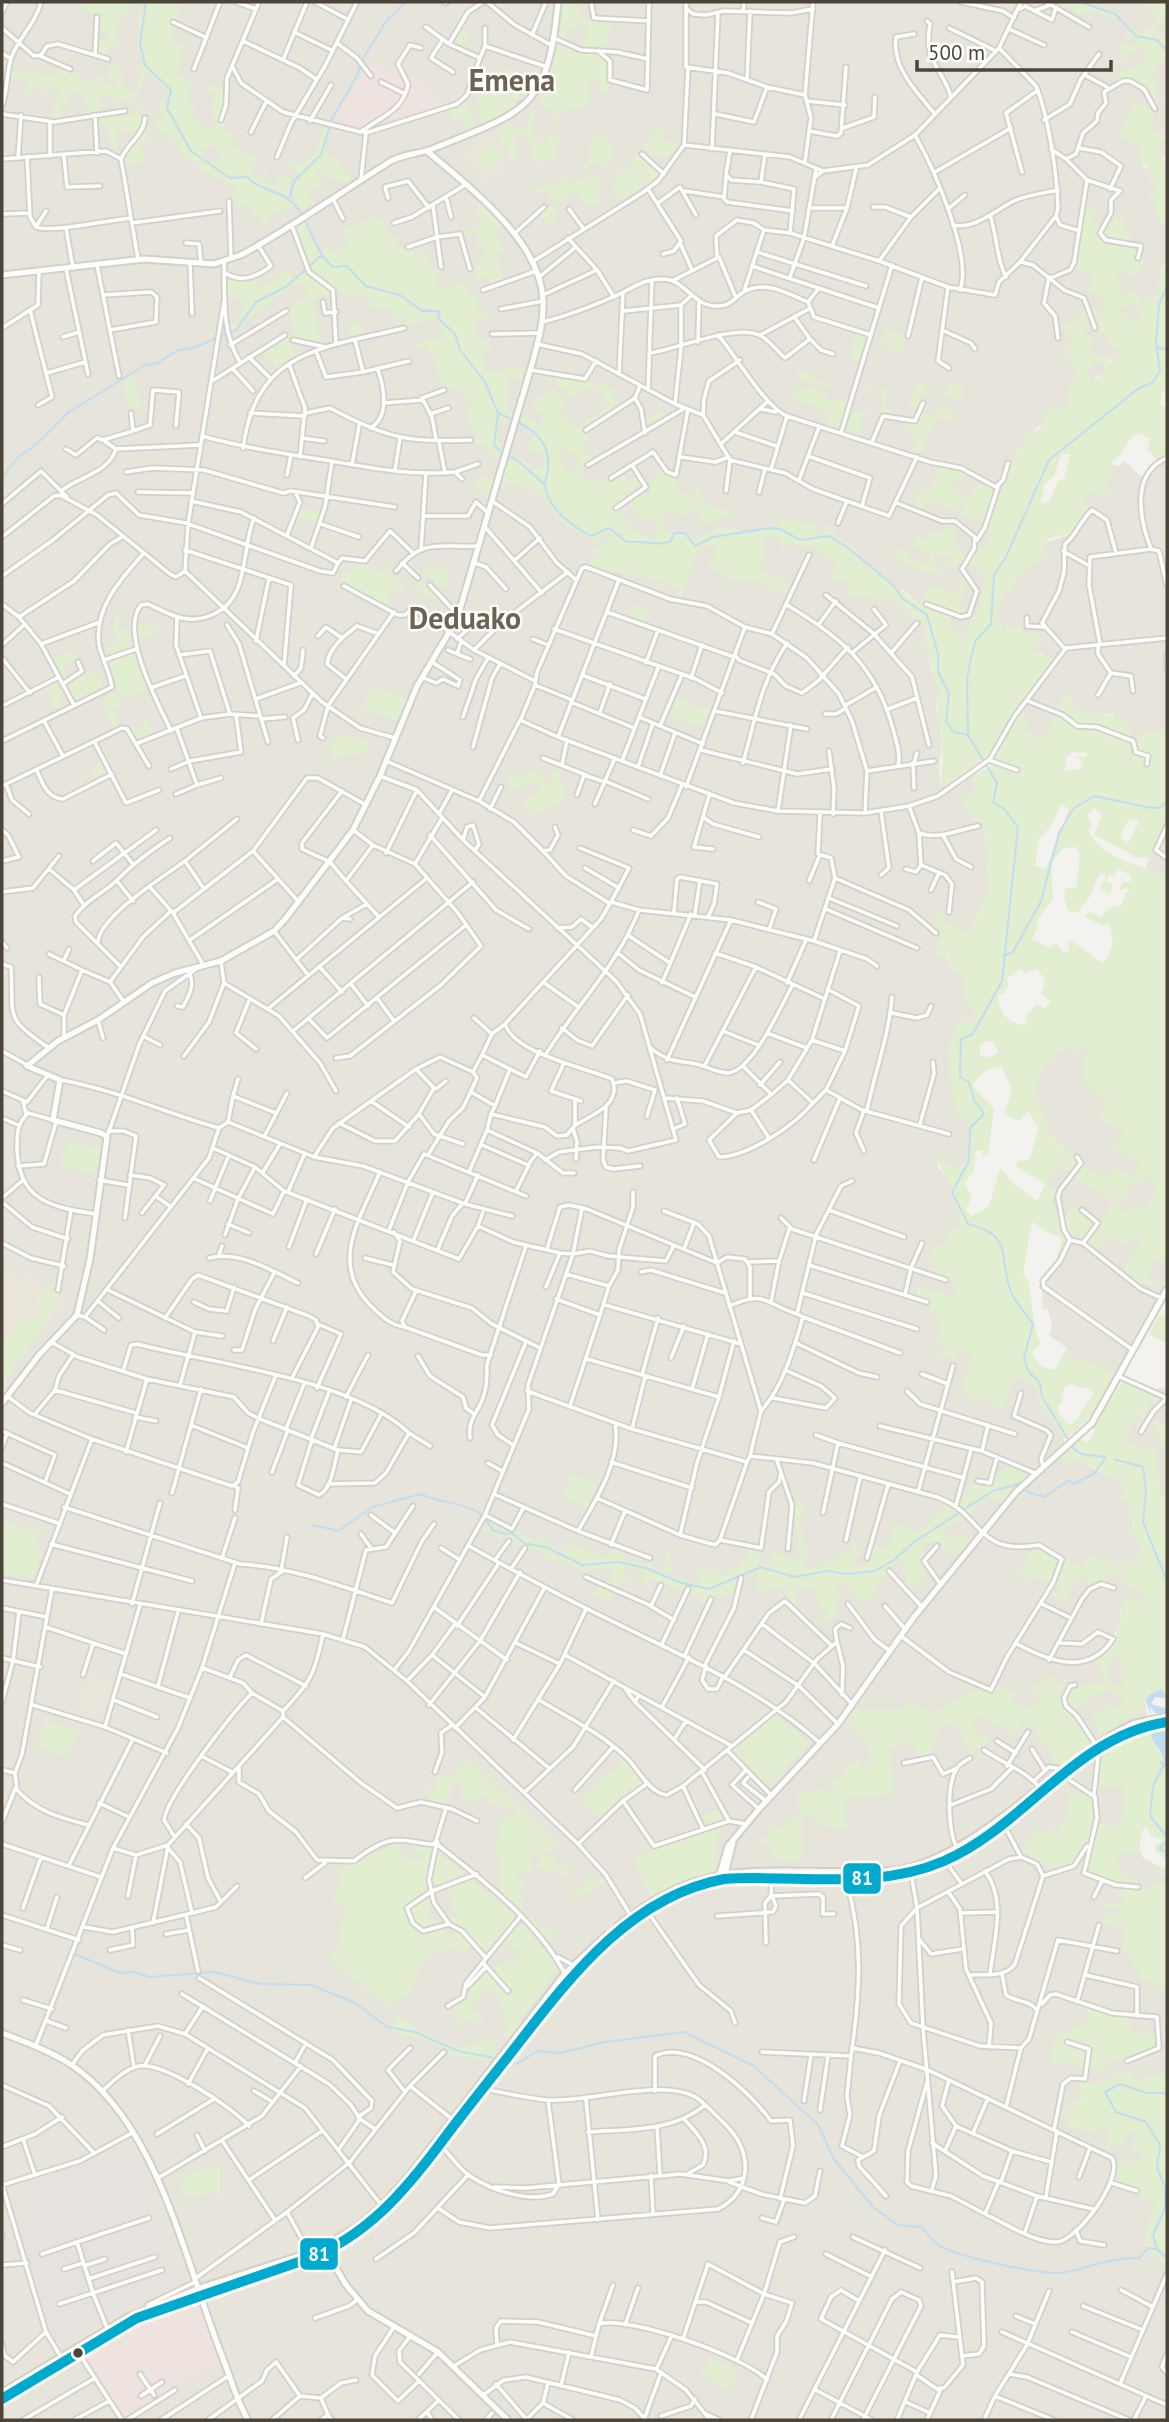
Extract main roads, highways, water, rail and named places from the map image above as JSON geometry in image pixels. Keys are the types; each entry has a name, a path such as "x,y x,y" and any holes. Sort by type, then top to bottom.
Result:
{"main road":[{"path":"2,2399 78,2352 197,2286 325,2249 381,2214 407,2187 586,1959 632,1918 721,1877 846,1878 911,1872 945,1861 1003,1822 1061,1772 1126,1727 1167,1720"},
{"path":"2,2393 107,2328 197,2286 325,2249 357,2227 382,2206 453,2120 573,1965 632,1918 684,1885 721,1877 906,1868 957,1848 1036,1784 1061,1772"}],"water":[{"path":"1162,1689 1167,1698 1155,1697 1151,1704 1165,1708 1167,1713 1157,1715 1150,1707 1151,1716 1146,1701 1150,1694"},
{"path":"1167,1727 1167,1766 1163,1768 1159,1760 1164,1762 1163,1755 1151,1734 1158,1731 1152,1731 1152,1728"}],"waterway":[{"path":"146,2 140,43 145,65 171,90 167,108 191,151 230,178 247,177 261,187 283,196 296,206 302,215"},
{"path":"361,62 387,20 406,2"},
{"path":"1080,2 1115,14 1136,36 1157,40 1167,51"},
{"path":"290,197 294,181 321,155 332,119 358,74 360,64"},
{"path":"305,220 318,248 331,265 347,266 366,286 400,295 422,311 438,311 439,319 455,334 460,350 485,382 498,413 513,420"},
{"path":"2,478 18,457 37,444 69,412 145,365 158,363 178,350 193,348 236,330 256,302 286,287 321,256"},
{"path":"1105,1457 1081,1454 1074,1449 1042,1397 1040,1383 1028,1371 1024,1358 1033,1324 1011,1292 999,1241 993,1234 968,1224 952,1192 969,1161 970,1128 984,1114 974,1100 969,1082 960,1077 961,1039 973,1034 1002,981 1018,827 1004,809 993,802 997,783 968,735 967,679 976,640 991,624 994,574 1005,559 1049,460 1139,388 1152,383 1160,371 1156,342 1159,304 1167,287"},
{"path":"1158,347 1167,350"},
{"path":"498,414 494,445 503,454"},
{"path":"519,423 537,435 545,447 548,461 545,485 556,509 569,522 591,536 609,528 627,542 661,543 671,541 674,533 685,533 695,546 713,537 768,528 780,529 800,540 829,536 847,547 894,586 902,598 927,615 938,654 938,671 949,694 946,722 954,732 968,735"},
{"path":"507,455 517,460 544,484"},
{"path":"1003,956 1013,952 1041,901 1059,833 1073,809 1094,796 1152,808 1160,808 1167,801"},
{"path":"963,1510 993,1491 1018,1484 1030,1493 1044,1497 1069,1480 1074,1484 1095,1473 1105,1458"},
{"path":"1114,1459 1143,1467 1146,1490 1143,1522 1167,1581"},
{"path":"313,1525 338,1531 372,1507 421,1494 471,1508 486,1520 492,1530 512,1533 524,1543 548,1548 582,1565 618,1562 646,1568 681,1583 709,1589 761,1567 794,1577 828,1571 846,1574 875,1571 959,1513"},
{"path":"1162,1768 1153,1787 1150,1816 1167,1837"},
{"path":"1167,1842 1159,1848 1167,1853"},
{"path":"75,1954 120,1973 134,1972 150,1977 214,1972 261,1984 311,1985 355,2003 387,2027 415,2032 458,2051 494,2058"},
{"path":"508,2063 516,2064 538,2051 561,2053 605,2042 684,2032 754,2066 818,2125 834,2159 873,2207 897,2225 921,2227 940,2246 1003,2265 1055,2273 1139,2258 1148,2248 1157,2249"},
{"path":"1167,2093 1147,2093 1120,2084 1105,2092 1116,2112 1146,2122 1160,2145 1157,2167 1165,2187 1165,2208 1153,2235 1157,2249 1167,2259"}],"district":[{"name":"Emena","path":"512,79"},
{"name":"Deduako","path":"465,617"}]}
